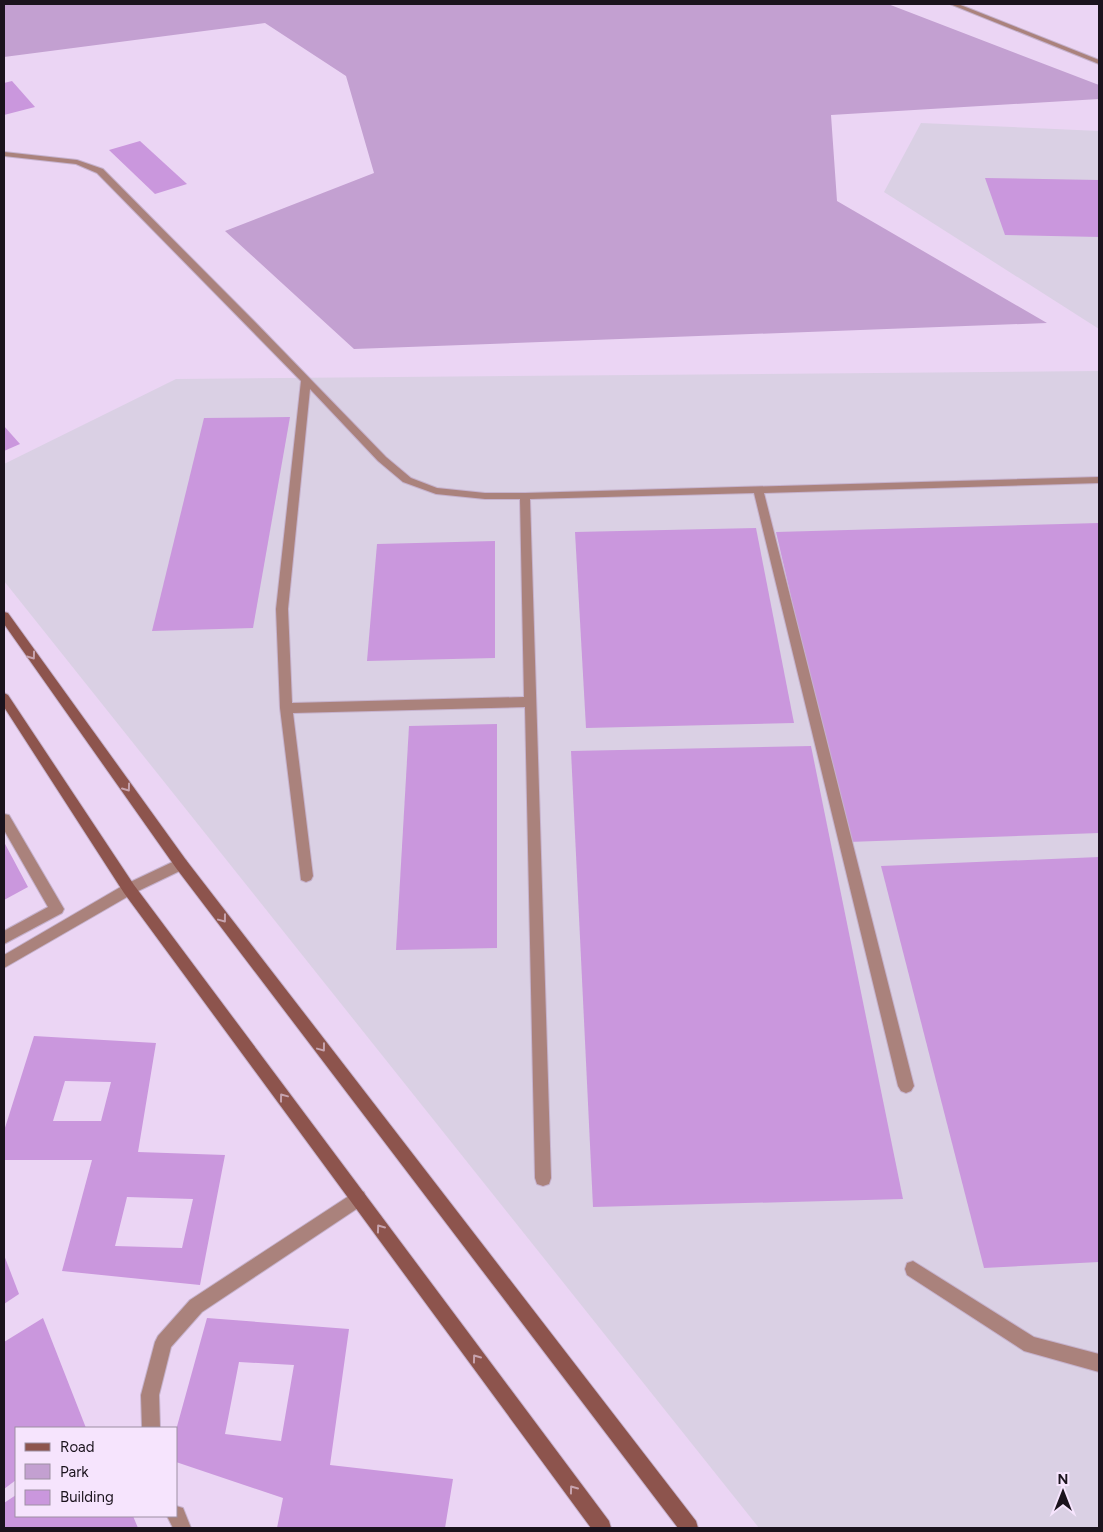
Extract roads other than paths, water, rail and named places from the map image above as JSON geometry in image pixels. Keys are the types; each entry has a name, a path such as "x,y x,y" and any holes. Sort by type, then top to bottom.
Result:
{"street":[{"path":"953,4 1099,62"},
{"path":"4,154 68,160 89,165 100,172 382,459 407,480 436,492 485,496 525,496 1099,480"},
{"path":"306,380 282,609 286,708 306,876"},
{"path":"758,490 906,1086"},
{"path":"525,496 543,1178"},
{"path":"4,616 181,864 689,1528"},
{"path":"4,698 130,889 602,1528"},
{"path":"286,708 530,702"},
{"path":"4,819 57,909 4,938"},
{"path":"4,962 130,889 181,864"},
{"path":"151,1427 150,1395 164,1342 196,1306 358,1198"},
{"path":"913,1269 1030,1345 1099,1363"}]}
